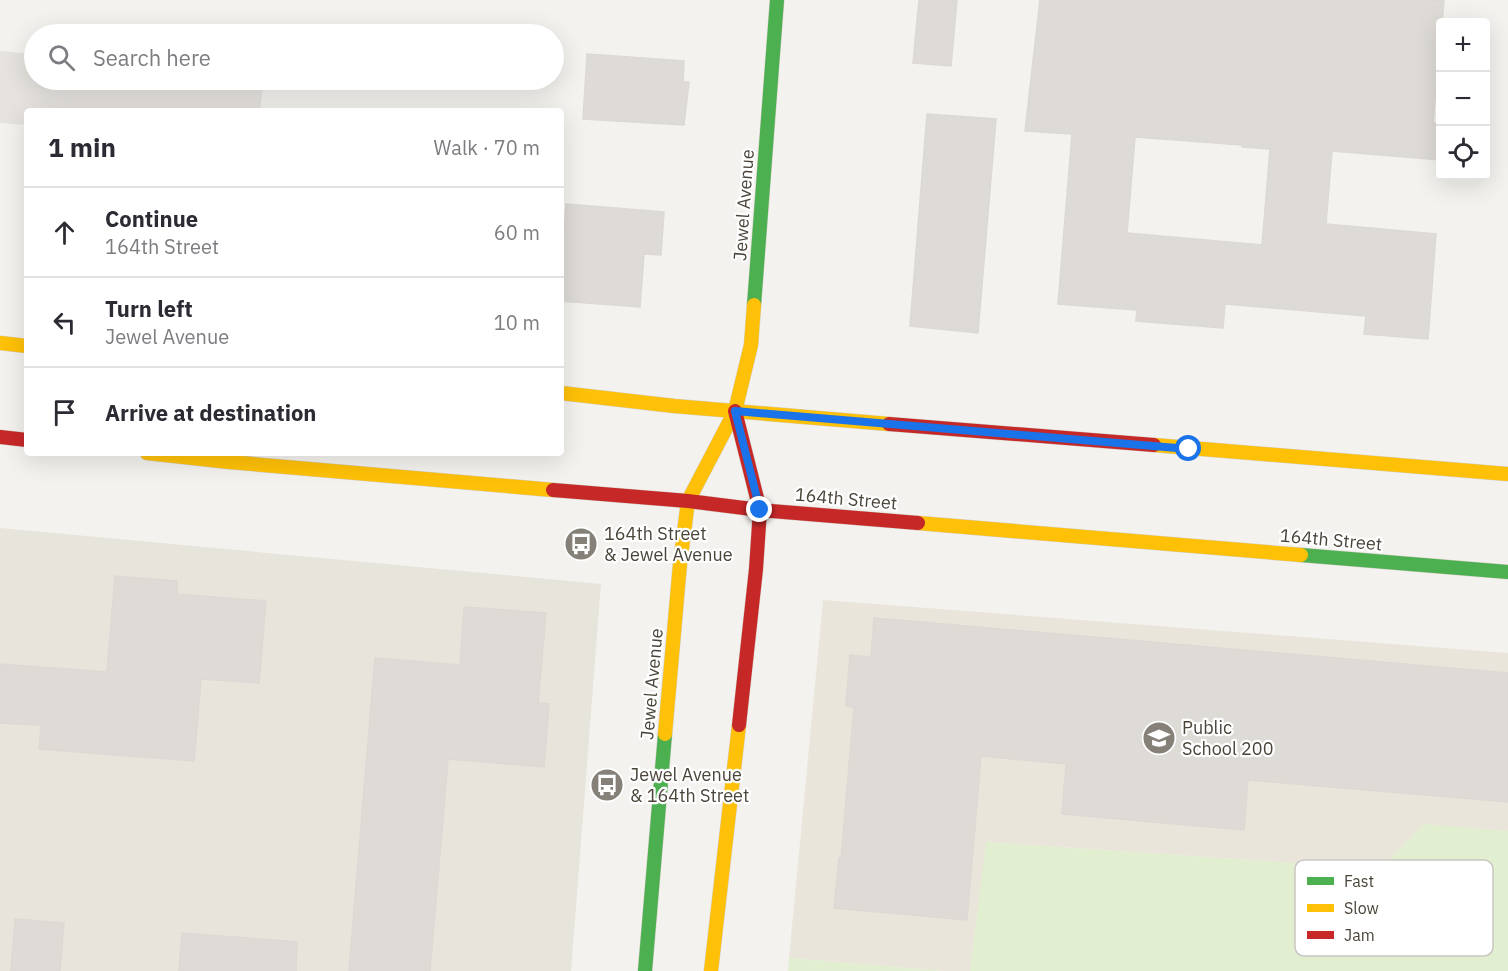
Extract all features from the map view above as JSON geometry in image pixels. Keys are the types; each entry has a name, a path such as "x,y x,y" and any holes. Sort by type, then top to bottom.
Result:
{"street":[{"name":"Jewel Avenue","path":"645,971 679,575 688,501 735,411 751,345 777,0"},
{"path":"0,344 24,346"},
{"path":"564,393 674,406 1508,474"},
{"name":"Jewel Avenue","path":"711,971 756,569 760,510 735,411"},
{"path":"0,438 24,440"},
{"name":"164th Street","path":"174,456 688,501 760,510 1508,572"}],"shaded area":[{"path":"0,51 24,53 24,90 263,90 260,108 24,108 24,125 0,123"},
{"path":"0,528 601,584 571,971 0,971"},
{"name":"Public School 200","path":"823,600 1508,653 1508,831 1424,825 1389,860 1295,860 1295,863 987,842 970,971 944,971 789,958"}],"green space":[{"path":"1424,824 1508,831 1508,971 970,971 986,842 1295,863 1295,956 1493,956 1493,860 1389,860"},
{"path":"789,958 944,971 788,971"}],"building":[{"path":"919,0 957,0 951,66 913,63"},
{"path":"1040,0 1444,0 1442,18 1436,18 1436,88 1433,123 1436,123 1436,160 1332,151 1326,224 1436,234 1428,339 1364,334 1366,316 1225,304 1223,328 1136,321 1137,310 1058,304 1072,134 1025,131","holes":["1135,137 1242,145 1242,147 1270,149 1262,245 1127,233"]},
{"path":"587,54 684,61 683,82 689,82 684,125 583,119"},
{"path":"927,114 996,119 978,333 910,326"},
{"path":"566,204 664,212 661,255 644,254 640,307 564,301"},
{"path":"115,576 177,581 177,594 266,601 259,683 201,679 194,761 39,749 41,725 0,723 0,664 107,672"},
{"path":"464,607 546,613 538,703 549,704 544,767 448,759 430,971 349,971 375,658 460,665"},
{"name":"Public School 200","path":"874,618 1508,673 1508,802 1248,780 1244,830 1062,814 1066,764 981,756 967,920 834,908 839,858 841,859 854,707 846,706 850,655 871,657"},
{"path":"15,919 64,923 60,971 11,971"},
{"path":"182,933 297,942 296,971 179,971"}],"traffic: fast":[{"path":"754,305 777,0"},
{"path":"1301,555 1508,572"},
{"path":"645,971 665,734"}],"traffic: slow":[{"path":"665,734 688,501 735,411 751,345 754,305"},
{"path":"0,343 24,346"},
{"path":"564,393 674,406 889,424"},
{"path":"1154,445 1508,474"},
{"path":"174,456 553,490"},
{"path":"918,523 1301,555"},
{"path":"711,971 739,725"}],"traffic: jam":[{"path":"735,411 760,510 739,725"},
{"path":"889,424 1154,445"},
{"path":"0,437 24,440"},
{"path":"553,490 918,523"}],"place":[{"name":"164th Street & Jewel Avenue","path":"581,544"},
{"name":"Public School 200","path":"1159,738"},
{"name":"Jewel Avenue & 164th Street","path":"607,785"}],"route":[{"path":"760,510 735,411 1189,449"}]}
